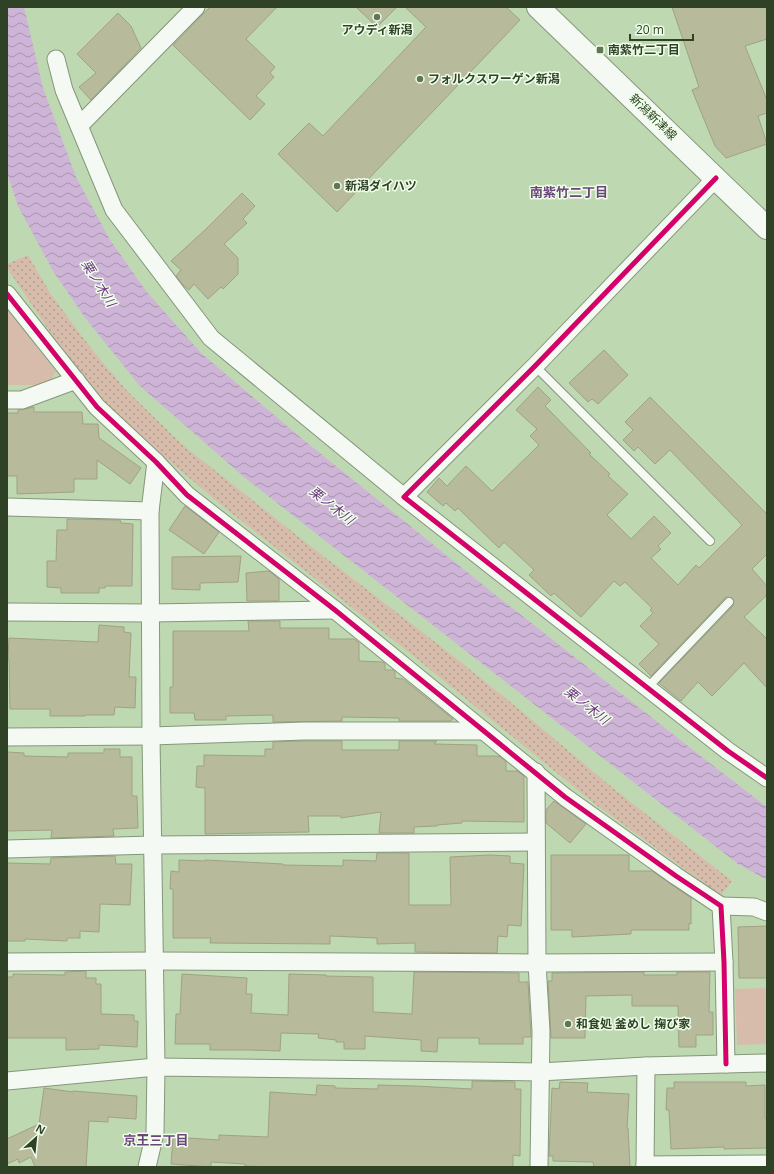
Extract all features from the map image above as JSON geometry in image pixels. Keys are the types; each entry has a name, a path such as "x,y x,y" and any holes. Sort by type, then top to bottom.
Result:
{"main road":[{"name":"新潟新津線","path":"538,7 767,228"}],"street":[{"path":"79,126 196,7"},
{"path":"56,59 64,90 114,210 211,338 404,497 728,752 767,778"},
{"path":"404,497 535,366 716,178"},
{"path":"7,294 97,406 156,462 187,495 335,610 565,797 720,906 754,907 767,912"},
{"path":"7,400 22,400 76,380"},
{"path":"147,1167 155,1133 156,1067 151,736 150,511 156,462"},
{"path":"7,507 150,511"},
{"path":"7,612 151,613 335,610"},
{"path":"7,737 151,736 304,731 484,731"},
{"path":"536,772 537,963 541,1031 539,1167"},
{"path":"7,849 153,845 536,842"},
{"path":"720,906 724,962 726,1064"},
{"path":"7,962 724,962"},
{"path":"7,1081 156,1067 540,1072 646,1066 767,1064"},
{"path":"646,1066 646,1166 767,1164"}],"lane":[{"path":"535,366 710,540"},
{"path":"647,688 729,602"}],"shaded area":[{"path":"28,255 50,293 103,363 128,392 184,446 448,652 614,789 732,881 721,895 595,804 411,654 225,508 112,410 63,351 7,268 7,264"},
{"path":"7,307 56,372 47,385 7,385"},
{"path":"767,988 767,1044 737,1045 735,989"}],"water":[{"name":"栗ノ木川","path":"7,7 24,7 43,88 76,177 110,240 146,291 201,353 300,437 493,593 767,807 767,880 738,864 244,477 140,386 86,319 53,271 18,206 7,173"}],"building":[{"path":"210,7 277,7 246,39 275,67 270,73 274,77 256,96 265,104 250,120 173,45"},
{"name":"アウディ新潟","path":"356,7 397,7 377,27"},
{"name":"フォルクスワーゲン新潟","path":"405,7 506,7 520,20 337,212 278,154 309,123 323,136 426,27"},
{"path":"672,7 767,7 767,39 745,46 767,100 767,113 758,116 767,144 726,158 715,146 692,90 699,87"},
{"path":"118,13 131,26 141,48 91,100 79,87 96,73 77,54"},
{"path":"242,193 255,206 243,219 247,223 224,244 238,258 238,274 223,289 221,287 208,299 194,284 189,290 183,285 176,276 181,270 171,261"},
{"path":"604,350 628,375 598,404 592,399 588,402 569,383"},
{"path":"538,387 551,400 545,406 591,453 589,454 610,474 608,476 628,494 607,515 631,539 654,516 671,533 658,546 661,549 651,558 678,585 696,565 699,568 742,525 670,450 655,464 638,447 634,451 623,440 633,430 625,422 650,397 767,514 767,554 752,569 767,586 767,595 744,617 767,639 767,688 744,663 712,696 698,682 681,701 659,683 733,606 734,601 732,598 725,598 651,676 639,664 659,644 640,626 653,613 650,610 652,608 625,582 620,586 614,581 581,617 554,593 551,596 529,575 534,570 504,542 499,548 458,508 455,511 446,503 443,506 427,492 439,478 447,486 466,466 492,491 539,445 530,436 537,429 516,410"},
{"path":"34,407 34,412 82,412 83,424 98,424 99,438 141,468 130,484 97,460 97,479 74,479 74,492 17,494 17,476 7,476 7,413 18,413 18,410"},
{"path":"185,506 219,532 204,554 169,530"},
{"path":"67,519 120,520 121,523 133,524 132,586 105,586 105,588 99,588 99,593 61,593 61,588 47,587 47,561 56,561 57,530 67,530"},
{"path":"241,556 238,582 200,583 200,590 172,589 172,557"},
{"path":"269,571 279,579 279,601 247,601 246,573"},
{"path":"248,621 280,621 280,628 329,628 329,639 354,639 359,643 359,661 383,662 385,664 385,670 393,670 395,672 395,678 403,679 453,719 451,721 399,721 399,718 342,717 342,721 273,722 273,715 226,716 226,720 195,720 194,713 170,713 170,687 173,687 173,631 249,631"},
{"path":"99,625 124,627 124,632 131,633 129,677 136,677 135,708 115,707 114,715 85,716 50,716 50,709 10,709 8,659 9,638 98,642"},
{"path":"342,741 342,750 399,750 399,741 437,741 434,744 477,745 477,756 499,756 506,762 506,771 517,771 524,776 524,822 462,821 462,823 414,827 414,833 379,833 381,812 341,818 341,816 308,816 309,832 205,834 205,788 196,787 197,766 204,766 204,755 265,756 265,749 273,749 273,742"},
{"path":"104,749 120,749 120,757 132,757 132,796 137,796 138,828 113,829 114,836 51,838 52,830 7,831 7,752 24,753 24,756 68,757 68,753 104,753"},
{"path":"554,801 586,824 570,843 546,823 546,810"},
{"path":"377,853 409,853 409,905 451,905 450,857 490,855 510,856 510,863 524,864 521,926 508,925 507,937 498,936 497,953 415,952 415,943 377,944 377,938 330,936 330,944 210,943 211,938 173,938 173,889 170,889 171,871 179,872 179,860 343,866 343,860 376,861"},
{"path":"551,855 629,855 629,871 652,871 691,898 691,924 689,923 689,930 631,930 631,934 572,937 572,930 551,930"},
{"path":"115,856 116,864 132,864 130,905 100,904 99,932 80,931 80,938 67,938 67,941 25,939 25,941 7,941 7,863 50,864 51,858"},
{"path":"767,926 767,978 739,978 738,927"},
{"path":"86,971 86,978 96,978 96,984 101,984 101,1014 134,1015 134,1021 138,1021 137,1047 99,1045 99,1049 66,1050 66,1038 7,1038 7,977 13,977 13,974 65,975 65,972"},
{"path":"414,972 519,973 519,982 528,982 531,1037 523,1037 523,1044 479,1044 479,1038 438,1038 437,1052 421,1051 421,1040 365,1036 365,1049 344,1049 344,1042 336,1042 336,1040 318,1038 319,1034 281,1033 280,1051 210,1050 210,1044 175,1044 176,1014 180,1014 182,974 247,978 246,994 252,994 251,1013 288,1015 289,974 373,977 373,1012 412,1014"},
{"path":"644,972 644,975 677,975 677,972 710,972 709,1012 713,1012 713,1035 696,1035 696,1047 679,1047 678,1006 632,1006 632,995 586,996 585,1038 551,1038 548,981 552,981 552,973"},
{"path":"472,1081 515,1082 515,1089 521,1089 520,1156 513,1155 513,1167 269,1167 211,1162 211,1167 171,1164 173,1137 219,1140 219,1135 268,1137 270,1092 316,1095 317,1085 335,1086 335,1088 378,1089 378,1085 472,1089"},
{"path":"560,1082 588,1083 587,1092 629,1094 627,1128 630,1167 594,1167 593,1162 553,1161 553,1156 549,1156 552,1088 559,1089"},
{"path":"674,1082 746,1082 746,1086 765,1085 767,1148 724,1149 724,1147 671,1149 669,1110 666,1110 667,1088 674,1088"},
{"path":"44,1088 73,1092 137,1096 136,1119 108,1117 108,1122 89,1121 86,1167 35,1167 31,1157 19,1163 18,1159 7,1164 7,1139 39,1124"}],"cycle path":[{"path":"716,178 535,366 404,497 728,751 767,778"},
{"path":"7,294 97,407 156,462 187,495 335,610 565,797 721,906 724,962 726,1064"}],"place":[{"name":"アウディ新潟","path":"377,17"},
{"name":"南紫竹二丁目","path":"600,50"},
{"name":"フォルクスワーゲン新潟","path":"420,79"},
{"name":"新潟ダイハツ","path":"337,186"},
{"name":"和食処 釜めし 掬び家","path":"568,1024"}],"district":[{"name":"南紫竹二丁目","path":"569,192"},
{"name":"京王三丁目","path":"156,1140"}]}
